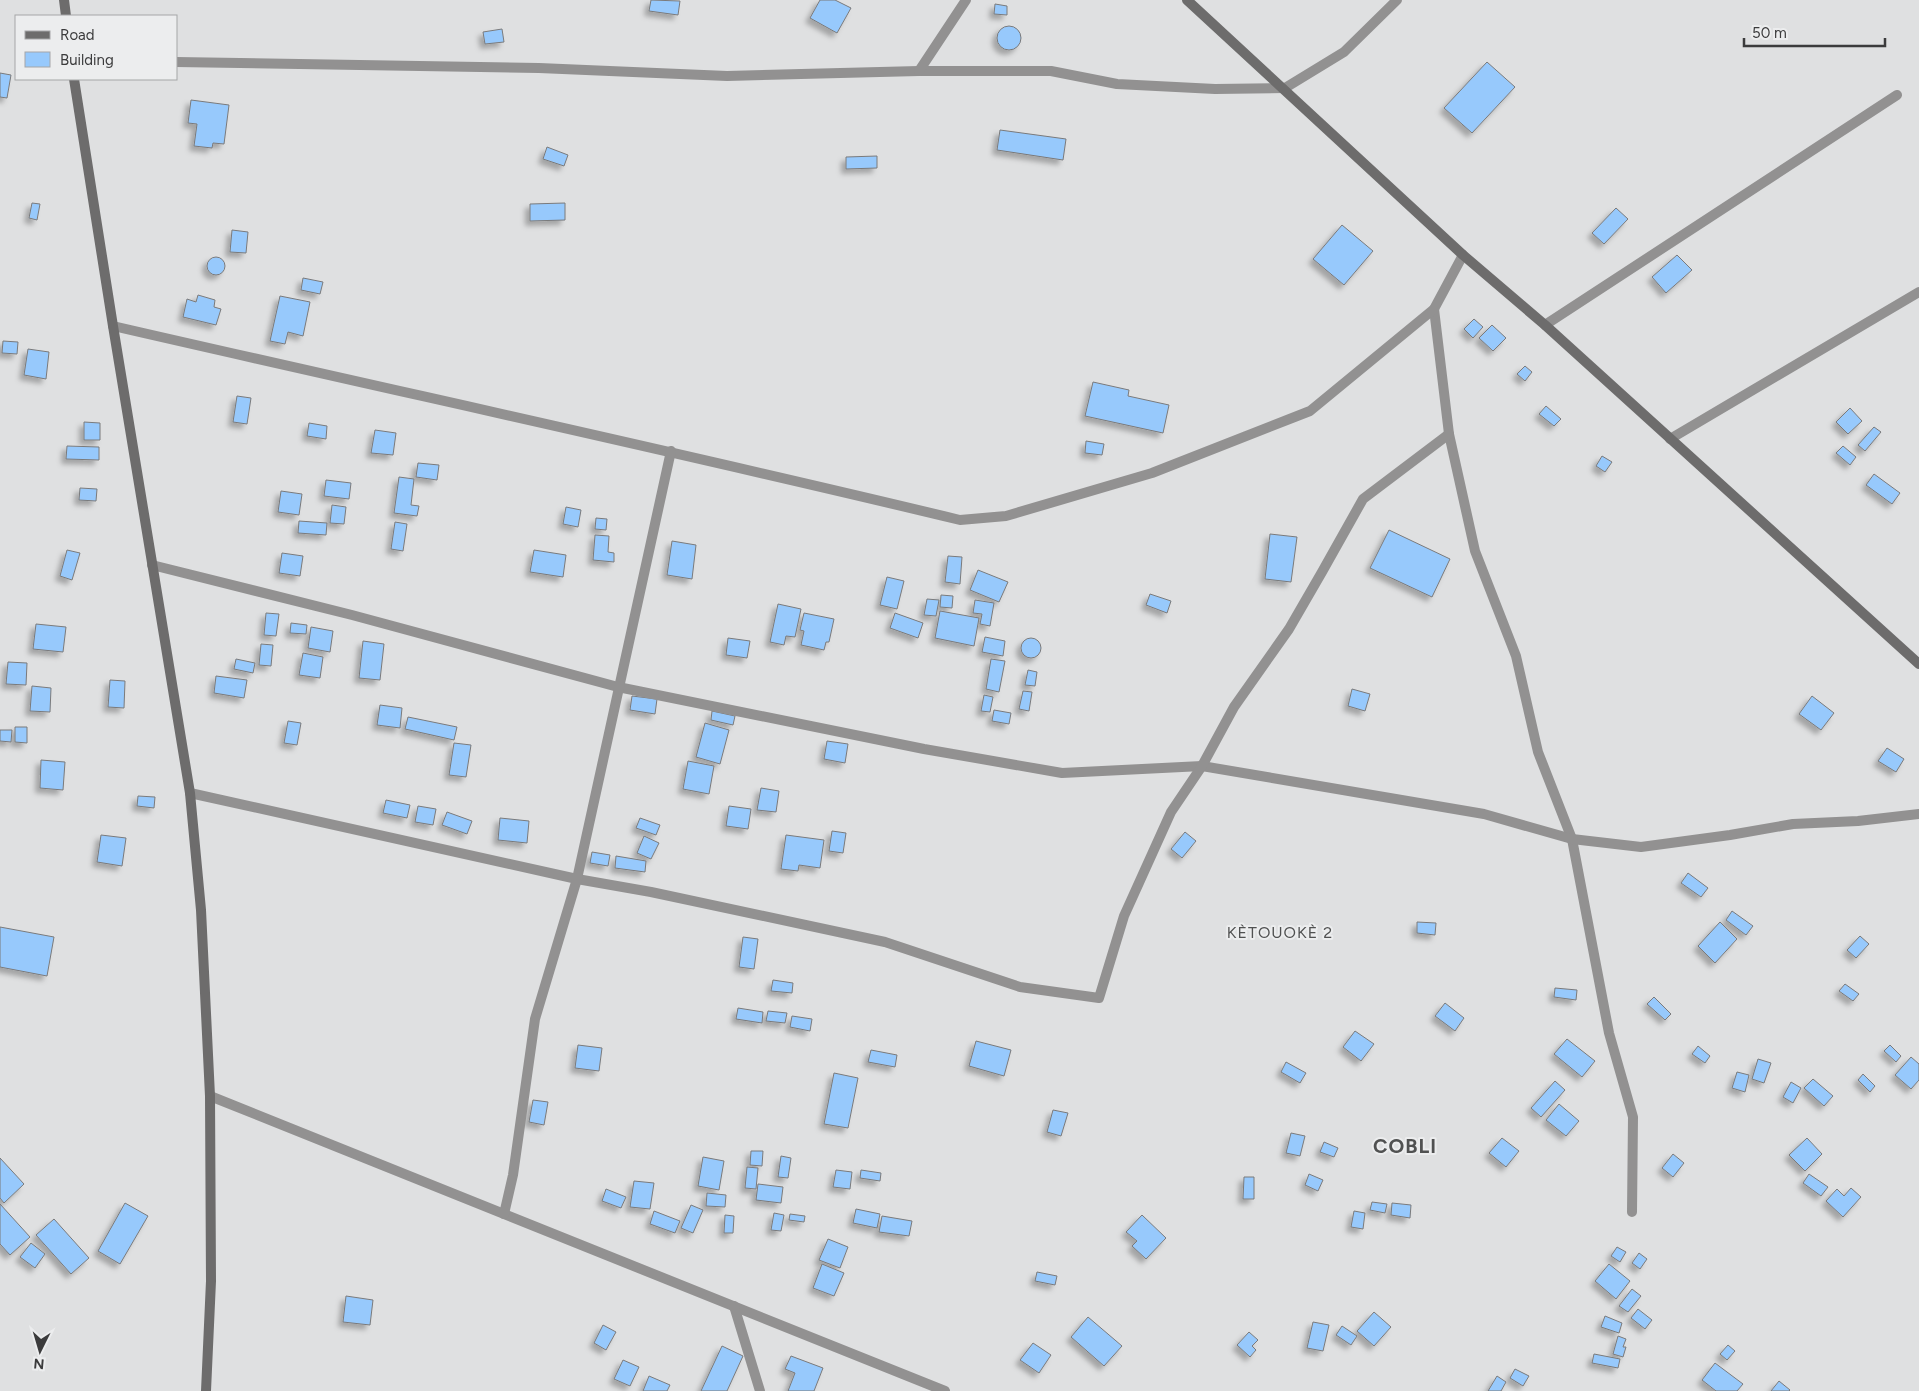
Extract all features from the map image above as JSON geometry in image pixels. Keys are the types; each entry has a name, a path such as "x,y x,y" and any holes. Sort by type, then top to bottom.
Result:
{"main road":[{"path":"64,0 66,15"},
{"path":"1187,0 1463,255 1545,325 1919,664"},
{"path":"74,80 112,326 190,794 201,910 210,1096 211,1281 206,1391"}],"street":[{"path":"919,71 966,0"},
{"path":"178,62 530,68 727,76 919,71 1051,71 1117,84 1215,89 1284,88 1344,52 1397,0"},
{"path":"1545,325 1897,95"},
{"path":"112,326 670,452 960,520 1006,516 1152,473 1310,411 1434,309 1463,255"},
{"path":"1670,438 1919,292"},
{"path":"1434,309 1449,434 1475,551 1516,656 1538,752 1572,839 1609,1033 1633,1117 1632,1212"},
{"path":"190,794 577,879 651,892 885,942 1020,987 1099,998 1124,916 1171,812 1202,766 1234,707 1288,628 1322,572 1362,499 1449,434"},
{"path":"504,1214 513,1175 535,1019 577,879 670,452"},
{"path":"152,565 352,615 618,687 924,749 1062,774 1202,766 1484,814 1572,839 1641,847 1730,835 1792,824 1858,821 1919,814"},
{"path":"210,1096 945,1391"},
{"path":"734,1306 760,1391"}],"building":[{"path":"651,0 680,1 678,15 649,11"},
{"path":"820,0 835,0 851,8 837,33 810,18"},
{"path":"995,4 1007,6 1007,15 994,14"},
{"path":"1009,26 1018,29 1021,38 1018,47 1009,50 1000,47 997,38 1000,29"},
{"path":"502,29 504,42 485,44 483,32"},
{"path":"1487,62 1515,87 1472,133 1444,108"},
{"path":"0,73 11,75 7,98 0,97"},
{"path":"191,100 229,105 224,144 213,143 212,148 194,146 197,124 188,123"},
{"path":"1000,130 1066,139 1063,160 997,150"},
{"path":"547,147 568,155 564,166 543,159"},
{"path":"877,156 877,168 846,169 846,157"},
{"path":"32,203 40,204 37,220 29,218"},
{"path":"565,203 565,220 530,221 530,204"},
{"path":"1616,208 1628,219 1604,244 1592,233"},
{"path":"1342,225 1373,251 1344,285 1313,259"},
{"path":"232,230 248,232 246,253 230,252"},
{"path":"1677,255 1692,270 1666,293 1652,277"},
{"path":"212,257 220,257 225,262 223,273 212,275 207,270 207,262"},
{"path":"303,278 323,282 320,294 301,290"},
{"path":"198,295 215,300 214,307 221,309 216,325 183,317 187,299 196,302"},
{"path":"280,296 310,302 303,336 288,332 285,344 270,341"},
{"path":"1474,319 1483,327 1473,338 1464,329"},
{"path":"1492,325 1506,338 1493,351 1479,338"},
{"path":"3,341 18,342 17,354 2,353"},
{"path":"28,349 49,352 46,379 24,375"},
{"path":"1525,366 1532,372 1525,381 1517,374"},
{"path":"1093,382 1129,390 1128,396 1169,405 1163,433 1085,416"},
{"path":"237,396 251,398 247,424 233,422"},
{"path":"1546,406 1561,419 1554,426 1539,414"},
{"path":"1850,408 1862,421 1848,434 1836,422"},
{"path":"84,422 100,423 100,440 84,440"},
{"path":"309,423 327,426 326,439 307,436"},
{"path":"1874,427 1881,432 1865,451 1858,445"},
{"path":"375,430 396,433 393,455 371,453"},
{"path":"1086,441 1104,444 1102,455 1085,453"},
{"path":"67,446 99,447 99,460 66,459"},
{"path":"1843,446 1856,457 1850,465 1836,453"},
{"path":"1602,456 1612,462 1605,472 1596,466"},
{"path":"418,463 439,465 437,480 416,477"},
{"path":"1874,474 1900,493 1892,504 1866,485"},
{"path":"399,477 414,479 411,505 419,506 417,516 394,513"},
{"path":"326,480 351,483 349,499 324,496"},
{"path":"80,488 97,489 96,501 79,500"},
{"path":"281,491 302,494 299,515 278,512"},
{"path":"332,505 346,507 344,524 330,523"},
{"path":"566,507 581,510 578,527 563,524"},
{"path":"596,518 607,519 606,530 595,529"},
{"path":"299,521 327,523 326,535 298,533"},
{"path":"395,522 407,524 403,551 391,549"},
{"path":"1389,530 1450,559 1432,597 1370,568"},
{"path":"1270,534 1297,537 1291,582 1265,579"},
{"path":"595,535 609,536 608,552 614,553 614,562 593,560"},
{"path":"672,541 696,545 692,579 667,575"},
{"path":"67,550 80,553 72,580 60,576"},
{"path":"534,550 566,555 563,577 530,572"},
{"path":"282,553 303,556 300,576 279,573"},
{"path":"948,556 962,557 960,584 945,582"},
{"path":"978,570 1008,582 999,602 970,590"},
{"path":"887,577 904,581 897,609 880,605"},
{"path":"1150,594 1171,601 1167,613 1146,605"},
{"path":"941,595 953,596 952,608 940,607"},
{"path":"927,599 939,600 936,616 924,615"},
{"path":"975,600 994,603 990,626 980,624 982,614 973,613"},
{"path":"778,604 801,609 795,637 786,636 784,645 770,642"},
{"path":"940,611 979,618 974,646 935,638"},
{"path":"266,613 279,614 276,636 264,635"},
{"path":"804,613 834,619 829,642 826,642 824,650 801,645 804,631 800,630"},
{"path":"895,613 923,623 918,638 890,628"},
{"path":"291,623 307,625 306,634 290,633"},
{"path":"36,624 66,627 63,652 33,649"},
{"path":"311,627 333,631 330,652 308,648"},
{"path":"985,637 1005,641 1003,656 982,652"},
{"path":"728,638 750,641 747,658 726,655"},
{"path":"1031,638 1038,641 1041,648 1038,655 1031,658 1024,655 1021,648 1024,641"},
{"path":"363,641 384,644 380,680 359,678"},
{"path":"261,644 273,645 271,666 259,665"},
{"path":"303,653 323,657 320,678 299,675"},
{"path":"236,659 255,663 253,673 234,669"},
{"path":"991,659 1005,661 999,692 986,689"},
{"path":"8,662 27,663 26,685 6,684"},
{"path":"1028,670 1037,672 1035,686 1025,685"},
{"path":"216,676 247,680 244,698 214,693"},
{"path":"110,680 125,681 124,708 108,707"},
{"path":"32,686 51,688 50,712 30,711"},
{"path":"1352,689 1370,694 1365,711 1348,706"},
{"path":"1023,691 1032,692 1029,711 1019,709"},
{"path":"984,695 993,697 990,712 981,711"},
{"path":"632,696 657,699 655,714 630,710"},
{"path":"1812,696 1834,713 1821,730 1799,714"},
{"path":"380,705 402,708 400,728 377,725"},
{"path":"994,710 1011,713 1009,724 992,721"},
{"path":"712,711 735,716 733,725 711,720"},
{"path":"408,717 457,727 454,740 405,729"},
{"path":"288,721 301,723 297,745 284,743"},
{"path":"705,723 729,730 720,764 696,757"},
{"path":"15,727 27,727 27,743 15,742"},
{"path":"0,730 12,730 11,742 0,741"},
{"path":"827,741 848,744 845,763 824,759"},
{"path":"454,743 471,745 466,777 449,775"},
{"path":"1887,748 1904,759 1896,772 1878,761"},
{"path":"41,760 65,762 63,790 40,788"},
{"path":"688,761 714,766 709,794 683,789"},
{"path":"761,788 779,791 776,812 757,810"},
{"path":"138,796 155,797 154,808 137,806"},
{"path":"386,800 410,805 407,818 383,813"},
{"path":"418,806 436,809 433,825 415,822"},
{"path":"729,806 751,809 748,829 726,826"},
{"path":"447,812 472,821 467,834 442,825"},
{"path":"500,818 529,821 527,843 498,840"},
{"path":"640,818 660,825 656,835 636,828"},
{"path":"832,831 846,833 843,853 829,851"},
{"path":"1185,832 1196,841 1182,858 1171,849"},
{"path":"101,835 126,838 122,866 97,862"},
{"path":"786,835 824,840 820,868 799,865 798,871 781,869"},
{"path":"644,836 659,843 651,859 637,853"},
{"path":"592,852 610,855 608,866 590,863"},
{"path":"616,856 646,861 645,872 615,868"},
{"path":"1688,873 1708,888 1701,897 1681,883"},
{"path":"1732,911 1753,926 1746,935 1726,920"},
{"path":"1417,922 1436,923 1435,935 1417,933"},
{"path":"1720,922 1737,939 1715,963 1698,946"},
{"path":"0,927 54,937 47,976 0,967"},
{"path":"1860,936 1869,944 1856,958 1847,950"},
{"path":"743,937 758,939 754,969 739,967"},
{"path":"773,980 793,983 792,993 771,991"},
{"path":"1845,984 1859,994 1853,1001 1839,991"},
{"path":"1555,988 1577,990 1576,1000 1554,997"},
{"path":"1654,997 1671,1014 1665,1020 1647,1004"},
{"path":"1445,1003 1464,1018 1455,1031 1435,1016"},
{"path":"738,1008 763,1012 762,1023 736,1019"},
{"path":"768,1011 787,1013 785,1023 766,1021"},
{"path":"792,1016 812,1019 810,1031 790,1027"},
{"path":"1355,1031 1374,1044 1361,1061 1343,1047"},
{"path":"1567,1039 1595,1061 1582,1077 1554,1054"},
{"path":"976,1041 1011,1050 1004,1076 969,1066"},
{"path":"578,1045 602,1048 599,1071 575,1068"},
{"path":"1890,1045 1901,1056 1896,1062 1884,1051"},
{"path":"1698,1046 1710,1056 1705,1063 1692,1054"},
{"path":"871,1050 897,1055 895,1067 868,1062"},
{"path":"1911,1057 1919,1064 1919,1080 1911,1089 1895,1075"},
{"path":"1758,1059 1771,1063 1764,1083 1752,1079"},
{"path":"1286,1062 1306,1073 1300,1083 1281,1072"},
{"path":"1737,1072 1749,1075 1745,1092 1732,1088"},
{"path":"834,1073 858,1078 848,1128 824,1124"},
{"path":"1863,1074 1875,1086 1870,1092 1858,1080"},
{"path":"1813,1079 1833,1096 1824,1106 1804,1088"},
{"path":"1555,1081 1565,1090 1541,1117 1531,1108"},
{"path":"1791,1082 1801,1088 1793,1103 1783,1097"},
{"path":"533,1100 548,1102 544,1125 529,1122"},
{"path":"1559,1104 1579,1121 1566,1136 1546,1120"},
{"path":"1053,1110 1068,1113 1061,1136 1047,1132"},
{"path":"1291,1133 1305,1136 1300,1156 1286,1153"},
{"path":"1502,1138 1519,1151 1506,1167 1489,1153"},
{"path":"1807,1138 1822,1154 1805,1171 1789,1155"},
{"path":"1324,1142 1338,1148 1334,1157 1320,1152"},
{"path":"751,1151 763,1151 762,1166 750,1165"},
{"path":"1673,1154 1684,1163 1673,1177 1662,1168"},
{"path":"781,1156 791,1158 788,1178 778,1177"},
{"path":"703,1157 724,1161 719,1190 698,1186"},
{"path":"0,1158 24,1184 4,1203 0,1198"},
{"path":"747,1167 758,1168 756,1189 745,1188"},
{"path":"836,1170 852,1172 850,1189 833,1187"},
{"path":"861,1170 881,1173 880,1181 860,1178"},
{"path":"1309,1174 1323,1180 1318,1191 1305,1185"},
{"path":"1809,1174 1828,1187 1821,1196 1803,1183"},
{"path":"1244,1177 1254,1177 1254,1199 1243,1199"},
{"path":"634,1181 654,1183 650,1209 630,1207"},
{"path":"758,1184 783,1187 781,1203 756,1200"},
{"path":"1851,1188 1861,1197 1843,1217 1826,1201 1837,1189 1844,1196"},
{"path":"606,1189 626,1197 621,1208 602,1201"},
{"path":"707,1193 726,1195 725,1207 706,1206"},
{"path":"1372,1202 1387,1204 1385,1213 1370,1210"},
{"path":"125,1203 148,1216 120,1264 98,1251"},
{"path":"1392,1203 1411,1205 1410,1218 1391,1215"},
{"path":"0,1204 30,1237 10,1255 0,1244"},
{"path":"691,1205 703,1210 693,1233 681,1228"},
{"path":"856,1209 880,1214 877,1228 853,1223"},
{"path":"654,1211 680,1221 675,1233 650,1224"},
{"path":"1354,1211 1365,1213 1363,1229 1351,1227"},
{"path":"774,1213 784,1215 781,1231 771,1230"},
{"path":"790,1214 805,1216 804,1222 789,1220"},
{"path":"725,1215 734,1216 733,1233 724,1233"},
{"path":"1142,1215 1166,1238 1146,1259 1132,1246 1137,1241 1126,1232"},
{"path":"882,1216 912,1221 909,1236 879,1232"},
{"path":"54,1219 89,1258 71,1274 36,1235"},
{"path":"828,1239 848,1247 840,1268 819,1260"},
{"path":"31,1243 45,1254 35,1268 20,1257"},
{"path":"1617,1247 1626,1252 1620,1262 1611,1256"},
{"path":"1639,1253 1647,1259 1640,1269 1632,1263"},
{"path":"822,1264 844,1273 834,1296 813,1288"},
{"path":"1609,1264 1630,1281 1616,1299 1595,1281"},
{"path":"1037,1272 1057,1276 1055,1285 1035,1281"},
{"path":"1632,1289 1641,1296 1628,1312 1619,1306"},
{"path":"346,1296 373,1300 370,1325 343,1322"},
{"path":"1638,1309 1652,1320 1645,1329 1631,1318"},
{"path":"1374,1312 1391,1327 1374,1346 1357,1331"},
{"path":"1605,1316 1622,1323 1619,1333 1601,1327"},
{"path":"1088,1317 1122,1346 1104,1366 1071,1337"},
{"path":"1313,1322 1329,1325 1323,1351 1307,1348"},
{"path":"603,1325 616,1332 606,1350 594,1343"},
{"path":"1342,1326 1357,1336 1351,1345 1336,1335"},
{"path":"1249,1332 1258,1340 1252,1346 1256,1350 1250,1357 1237,1345"},
{"path":"1618,1336 1626,1339 1623,1347 1626,1347 1623,1357 1613,1354"},
{"path":"1033,1343 1051,1355 1039,1373 1020,1360"},
{"path":"1728,1345 1735,1351 1727,1360 1720,1354"},
{"path":"722,1346 743,1356 727,1391 701,1391"},
{"path":"1594,1354 1620,1359 1618,1368 1592,1363"},
{"path":"791,1356 823,1368 814,1391 788,1391 795,1373 785,1369"},
{"path":"623,1360 639,1367 630,1386 614,1379"},
{"path":"1715,1363 1743,1384 1737,1391 1716,1391 1702,1380"},
{"path":"1515,1369 1529,1376 1523,1386 1510,1378"},
{"path":"649,1376 670,1385 667,1391 643,1391"},
{"path":"1497,1376 1506,1382 1501,1391 1488,1391"},
{"path":"1779,1381 1790,1390 1771,1391"}],"district":[{"name":"KÈTOUOKÈ 2","path":"1280,932"},
{"name":"COBLI","path":"1405,1146"}]}
